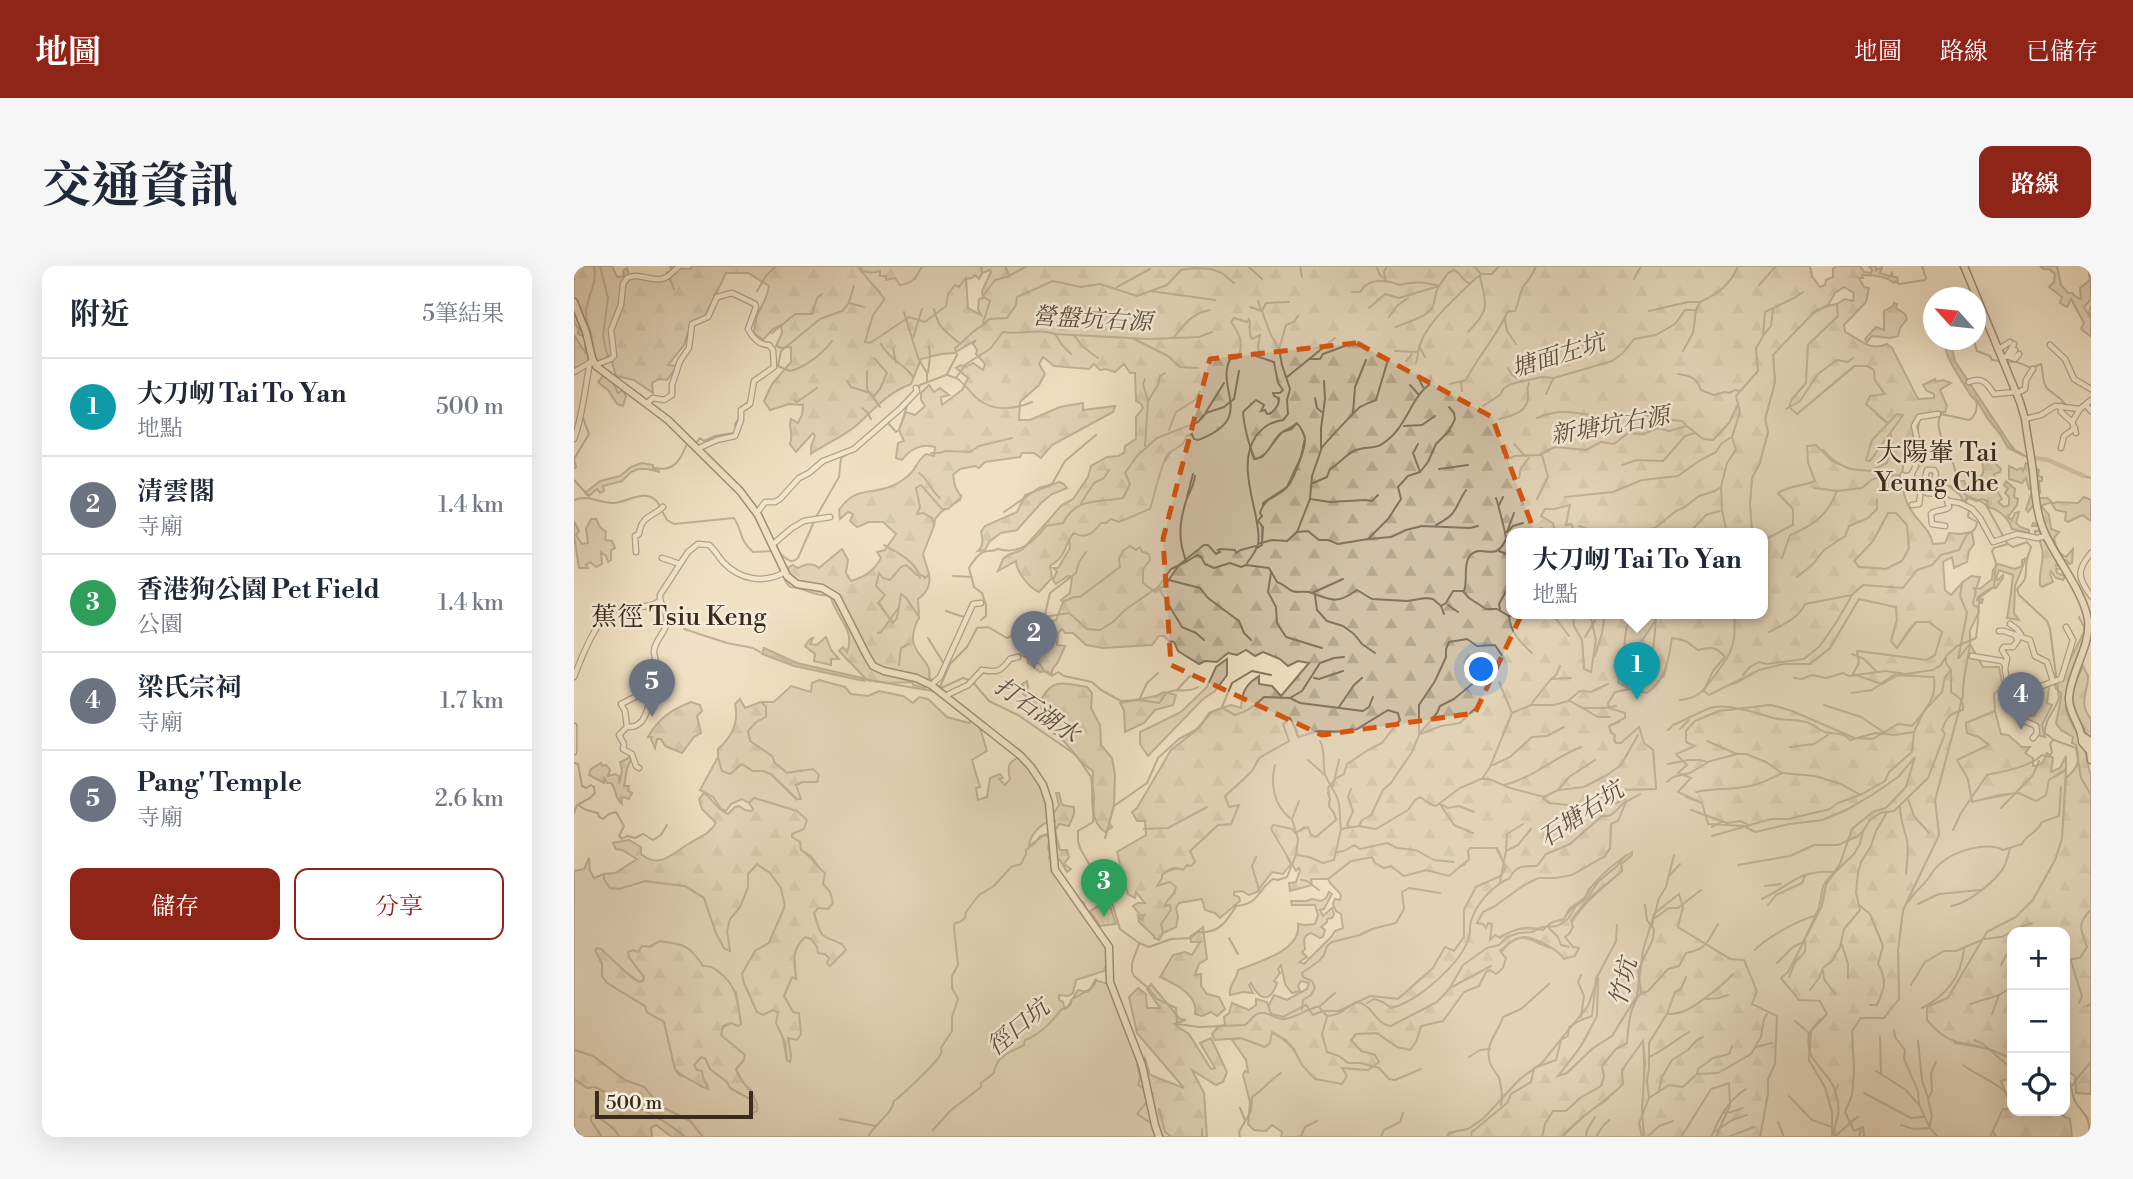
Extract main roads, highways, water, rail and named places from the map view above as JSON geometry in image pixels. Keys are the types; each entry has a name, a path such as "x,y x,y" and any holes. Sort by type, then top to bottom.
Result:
{"main road":[{"path":"1964,266 1999,349 2006,359 2025,419 2038,511 2046,536 2089,612 2089,629 2069,698 2072,716 2085,741 2091,761"},
{"path":"574,302 588,337 593,363 671,423 740,491 757,513 785,572 797,584 819,587 835,595 875,667 916,678 932,686 1021,756 1031,767 1043,785 1049,803 1056,871 1109,947 1109,981 1142,1065 1159,1137"}],"water":[{"path":"1946,350 1952,350 1955,361 2010,444 2029,458 2008,448 1978,402 1971,396"},
{"path":"764,648 797,663 863,678 864,681 794,666 762,654"}],"waterway":[{"path":"757,291 776,266"},
{"path":"1005,266 1009,275"},
{"path":"947,374 957,355 955,348 982,326 990,301 983,296 995,280 1027,266"},
{"path":"1248,266 1262,279"},
{"path":"1300,266 1302,277"},
{"path":"1376,266 1385,279"},
{"path":"1386,282 1384,272 1387,266"},
{"path":"1474,266 1480,273"},
{"path":"1395,351 1418,352 1426,331 1441,312 1476,278 1482,274 1492,274 1499,266"},
{"path":"1450,384 1466,380 1508,311 1515,311 1523,287 1536,266"},
{"path":"1634,279 1641,266"},
{"name":"塘面左坑","path":"1483,406 1511,384 1542,377 1554,378 1612,361 1623,353 1634,339 1656,335 1675,324 1685,310 1696,310 1700,302 1727,284 1738,266"},
{"path":"1759,285 1776,266"},
{"path":"1895,281 1899,284 1925,280 1922,266"},
{"path":"1960,266 1968,284"},
{"path":"982,326 989,319 1007,318 1016,305 1017,297 1053,281 1081,287 1100,284 1137,296 1167,285 1181,270 1194,268 1222,273 1234,283"},
{"path":"1117,287 1150,269"},
{"path":"1369,308 1385,294 1399,298 1439,286 1448,273 1454,270 1469,283"},
{"path":"667,272 674,289"},
{"path":"1468,332 1480,318 1485,306 1480,276"},
{"path":"1352,292 1360,292 1363,287 1377,281 1399,285 1419,282 1439,286 1429,311 1396,327"},
{"path":"849,302 854,286"},
{"path":"1150,291 1215,300"},
{"path":"1655,528 1699,496 1721,487 1727,463 1736,450 1732,437 1740,412 1736,396 1758,371 1756,348 1763,336 1765,312 1803,292"},
{"path":"772,333 795,314 812,314 817,298 822,294"},
{"path":"1389,317 1397,306 1408,298"},
{"path":"1258,301 1261,310"},
{"path":"1278,348 1262,311 1266,303 1289,302"},
{"path":"1649,311 1699,302"},
{"path":"832,341 819,355 802,366 790,371 778,366 781,351 820,319 842,311 849,303 864,307"},
{"path":"2091,306 2091,316"},
{"path":"1250,307 1262,311"},
{"path":"913,338 922,309"},
{"path":"934,309 940,326 959,343"},
{"path":"1763,336 1771,326 1773,309"},
{"path":"1174,337 1194,316 1210,310"},
{"path":"1683,351 1693,333 1696,310"},
{"path":"904,312 918,358 927,373 927,382"},
{"path":"1247,563 1259,538 1248,476 1251,445 1268,425 1283,420 1288,414 1287,400 1290,389 1279,349 1286,325 1294,322 1298,316"},
{"path":"1505,320 1507,331 1516,344"},
{"name":"營盤坑右源","path":"947,375 956,378 966,364 990,349 1003,332 1148,339 1199,337 1212,332"},
{"path":"1055,334 1071,354"},
{"path":"1074,335 1082,346 1098,358"},
{"path":"1287,377 1335,338"},
{"path":"1134,339 1168,356 1180,367 1198,368"},
{"path":"881,344 913,377"},
{"path":"928,372 929,346"},
{"path":"1309,359 1320,359 1323,354 1345,346"},
{"path":"1419,346 1425,357"},
{"path":"893,348 896,363"},
{"path":"1977,350 1990,356 1992,360 1999,361"},
{"path":"1406,361 1412,354"},
{"path":"1416,363 1418,354"},
{"path":"2064,355 2071,368"},
{"path":"874,358 887,373 873,397 880,407"},
{"path":"1786,409 1800,401 1818,374 1837,360 1848,362 1853,358"},
{"path":"1353,413 1355,387 1366,360"},
{"path":"2005,362 2016,362 2030,367 2041,364 2047,388 2070,406"},
{"path":"1321,449 1360,407 1376,400 1387,363"},
{"path":"1508,368 1512,375 1522,381"},
{"path":"867,371 867,389 873,397"},
{"path":"981,620 986,616 986,605 982,593 974,587 969,568 979,555 998,549 1019,549 1046,526 1063,523 1068,515 1081,505 1123,498 1130,484 1125,473 1137,456 1157,438 1198,422 1206,413 1224,407 1234,399 1239,371"},
{"path":"1145,446 1148,401 1160,376 1165,373"},
{"path":"1678,374 1693,378 1701,390 1714,395 1739,391"},
{"path":"918,390 920,385 946,375"},
{"path":"1417,375 1423,387"},
{"path":"1313,483 1327,477 1330,469 1353,451 1377,447 1391,437 1418,396 1429,385 1431,376"},
{"path":"956,378 979,400 991,406 1012,408 1032,402"},
{"path":"1145,379 1143,384 1148,401"},
{"path":"1546,394 1553,379"},
{"path":"847,381 851,387 870,393"},
{"path":"1258,544 1272,540 1287,541 1297,532 1310,499 1312,476 1321,450 1324,381"},
{"path":"1461,382 1462,391"},
{"path":"1206,412 1224,383"},
{"path":"1499,419 1523,409 1528,400 1529,383"},
{"path":"1410,385 1419,395"},
{"path":"794,400 797,402 817,388"},
{"path":"1169,430 1176,412 1195,400 1200,391"},
{"path":"1315,398 1317,408 1322,412"},
{"path":"1976,400 1976,411 1969,420 1941,414 1940,433 1961,489 1968,496 1986,505 2007,543"},
{"path":"885,425 888,423 896,432 899,430 908,403"},
{"name":"新塘坑右源","path":"1508,459 1539,455 1555,447 1586,450 1601,442 1614,444 1628,433 1643,434 1658,428 1669,431 1687,426 1703,439 1713,440 1729,423 1738,404"},
{"path":"1297,532 1308,531 1319,540 1338,544 1368,539 1388,519 1401,499 1398,487 1408,476 1420,472 1436,444 1449,431 1455,419 1449,407"},
{"path":"862,408 871,419"},
{"path":"1537,418 1563,412 1607,418 1633,414 1682,421 1685,424"},
{"path":"1404,426 1422,425 1435,416"},
{"path":"574,468 574,459 589,434 583,418"},
{"path":"736,429 735,424 739,418"},
{"path":"1917,433 1919,422"},
{"path":"697,442 700,438 704,441 733,433"},
{"path":"1622,465 1637,460 1663,461 1685,436 1695,433"},
{"path":"1004,512 1039,488 1052,484 1065,461 1096,435"},
{"path":"931,453 970,452 979,446 1012,438"},
{"path":"1565,497 1613,492 1642,480 1678,476 1716,452 1722,443 1730,438"},
{"path":"1917,466 1923,465 1924,462 1918,449 1918,439"},
{"path":"1418,444 1413,453 1420,472"},
{"path":"1514,444 1525,456"},
{"path":"655,468 671,467 686,446"},
{"path":"779,553 791,561 798,558 816,517 839,477 841,458 851,452"},
{"path":"1537,499 1548,477 1542,455"},
{"path":"2029,457 2048,460 2084,476"},
{"path":"1519,478 1521,468 1529,458"},
{"path":"1439,469 1468,465"},
{"path":"1081,503 1094,483 1104,478 1109,470"},
{"path":"919,473 940,498"},
{"path":"1187,497 1193,474"},
{"path":"1186,561 1181,524 1195,476"},
{"path":"1782,558 1790,535 1819,518 1829,507 1837,491 1861,488 1873,479 1881,477 1903,476"},
{"path":"2084,476 2091,478"},
{"path":"574,480 588,495"},
{"path":"1721,487 1726,528"},
{"path":"1814,488 1837,491"},
{"path":"1436,525 1453,513 1466,490"},
{"path":"1310,499 1330,502 1372,501 1378,495"},
{"path":"574,500 589,498 613,503 647,496 655,499 660,506"},
{"path":"1966,504 1967,496"},
{"path":"1499,505 1503,497"},
{"path":"1496,498 1506,539"},
{"path":"1797,577 1813,564 1824,550 1845,536 1849,526 1868,518 1877,509 1877,499"},
{"path":"1769,632 1785,624 1805,604 1852,595 1863,585 1903,588 1917,570 1932,565 1941,555 1959,550 1967,534 1974,530 1977,524 1968,517 1969,509"},
{"path":"662,511 667,520 674,524 734,518 745,542 753,552 772,551"},
{"path":"1694,528 1706,515 1720,511"},
{"path":"1508,528 1514,513"},
{"path":"1511,528 1523,523"},
{"path":"1369,539 1391,537 1422,526 1478,526"},
{"path":"1579,526 1585,528"},
{"path":"1464,591 1469,557 1478,551 1497,551 1506,539"},
{"path":"1712,836 1771,819 1788,819 1830,809 1885,781 1889,772 1912,752 1914,732 1924,711 1942,692 1945,677 1951,670 1946,663 1946,656 1957,646 1976,638 1979,598 1994,587 1996,563 1992,551 2008,544 2013,547 2027,542 2031,547 2025,578 2017,589 2019,595 2047,621 2050,629 2059,698 2046,724 2045,733 2054,740 2076,748 2081,778 2091,795"},
{"path":"884,545 911,562 920,578"},
{"path":"1499,551 1506,554"},
{"path":"1044,619 1050,593 1076,573 1086,552"},
{"path":"939,689 950,664 967,647 977,628 988,627 1007,638 1050,616 1069,613 1087,629 1100,630 1158,587 1171,569 1197,555 1205,564 1214,568 1230,563 1241,567 1246,565 1269,568 1277,582 1292,591 1309,592 1334,600 1344,598 1357,590 1372,599 1407,601 1426,598 1433,599 1441,606 1453,591 1463,591 1486,609 1497,609 1506,614"},
{"path":"1271,573 1268,592 1276,607 1277,623 1286,637 1322,648"},
{"path":"953,576 972,577"},
{"path":"1165,579 1200,588 1208,598 1239,621 1244,633 1251,640"},
{"path":"1312,593 1343,579"},
{"path":"1158,587 1182,627 1204,640"},
{"path":"1500,609 1499,604 1506,591"},
{"path":"1315,595 1317,610 1327,621 1343,626 1375,653"},
{"path":"1743,675 1759,662 1767,664 1804,659 1820,646 1851,597"},
{"path":"1448,605 1458,612"},
{"path":"1441,606 1444,614"},
{"path":"878,633 899,607"},
{"path":"946,611 964,617"},
{"path":"2079,617 2083,625"},
{"path":"1510,619 1514,632 1532,653"},
{"path":"1556,619 1569,636"},
{"path":"1585,637 1596,619"},
{"path":"1595,656 1604,619"},
{"path":"1614,666 1624,649 1629,619"},
{"path":"1645,675 1652,653 1656,619"},
{"path":"1680,700 1699,694 1725,660 1733,643 1735,619"},
{"path":"1641,642 1656,620"},
{"path":"684,629 760,652"},
{"path":"928,638 944,664"},
{"path":"1359,826 1362,820 1371,815 1383,790 1391,783 1412,752 1419,735 1419,705 1435,681 1446,657 1449,642 1467,639 1477,646 1495,645 1503,657"},
{"path":"899,665 901,648 909,644"},
{"path":"1019,654 1040,664 1044,671 1052,676 1058,672 1064,676 1092,682 1121,701 1159,703 1170,691 1198,687"},
{"path":"1852,654 1864,659 1876,671"},
{"path":"1290,698 1302,691 1320,663 1344,657"},
{"path":"1794,678 1802,679 1812,675 1826,678 1843,673 1849,676 1886,671 1906,674 1933,670 1941,665 1945,658"},
{"path":"1551,679 1560,666"},
{"path":"1755,950 1783,930 1815,916 1823,886 1854,854 1870,820 1880,813 1894,811 1928,778 1945,734 1942,730 1945,722 1952,714 1963,710 1962,701 1951,692 1951,670"},
{"path":"1222,707 1232,683 1252,671 1271,675"},
{"path":"1314,678 1319,679 1343,671"},
{"path":"1139,700 1147,683 1158,673"},
{"path":"1852,693 1872,690 1895,674"},
{"path":"1177,690 1190,676"},
{"name":"打石湖水","path":"941,688 963,678 972,681 989,701 1018,715 1076,755 1091,777 1094,797 1093,822 1078,831 1080,848 1113,906 1120,929 1149,947 1171,939 1191,938 1197,932 1216,929 1225,922 1236,906 1250,902 1273,879 1287,877 1296,855 1298,839 1292,819 1299,801"},
{"path":"1339,707 1362,678"},
{"path":"1532,703 1551,679 1571,678"},
{"path":"862,679 933,691"},
{"path":"1420,733 1440,706 1454,699 1477,680"},
{"path":"1499,682 1512,713"},
{"path":"1482,779 1490,767 1512,713 1531,705 1554,705 1568,701 1580,691 1591,692 1608,684"},
{"path":"1105,838 1114,806 1147,783 1158,758 1179,739 1199,728 1209,713 1222,708 1235,715 1251,708 1264,697 1290,698 1300,703 1363,711 1369,707 1373,697"},
{"path":"1420,734 1441,726 1460,723 1483,701"},
{"path":"1570,701 1598,717 1610,717"},
{"path":"1824,705 1861,717 1885,733"},
{"path":"1583,708 1616,706"},
{"path":"1668,730 1705,710 1721,706 1777,719 1802,721 1825,732 1844,735 1850,740 1875,733 1894,735 1914,732"},
{"path":"1680,729 1689,720"},
{"path":"1493,765 1510,757 1532,737 1547,736 1564,727"},
{"path":"1297,855 1323,863 1334,860 1341,829 1359,826 1376,829 1408,810 1420,797 1436,806 1460,788 1481,779 1489,779 1544,797 1558,790 1584,787 1621,765 1638,735"},
{"path":"1790,747 1814,744 1828,735"},
{"path":"1953,830 1961,813 1987,775 2024,766 2042,755 2049,757 2053,740"},
{"path":"1320,741 1325,774 1339,803 1341,829"},
{"path":"1707,741 1737,754"},
{"path":"1504,785 1515,782 1581,747"},
{"path":"1668,764 1688,760 1707,762 1746,754 1766,762 1782,773 1815,776 1841,784 1859,794"},
{"path":"1308,760 1325,775"},
{"path":"1333,786 1339,760"},
{"path":"1558,790 1569,777 1595,760"},
{"path":"2001,808 2033,775 2039,761"},
{"path":"574,763 578,764 582,786 586,788 591,785 595,793 579,804"},
{"path":"1667,782 1707,763"},
{"path":"1275,765 1275,794 1280,807 1290,818"},
{"path":"1696,792 1753,785 1782,773"},
{"path":"1909,901 1937,867 1954,855 1980,847 2003,850 2022,844 2042,822 2059,816 2061,787"},
{"path":"1349,826 1347,825 1353,811 1348,797 1351,789"},
{"name":"石塘右坑","path":"1367,1003 1374,999 1391,1008 1425,990 1448,970 1465,947 1473,915 1492,890 1510,878 1518,868 1537,866 1546,854 1570,844 1602,816 1612,814 1640,794"},
{"path":"1543,798 1549,803 1568,805"},
{"path":"1908,799 1914,816 1929,833"},
{"path":"1440,804 1454,825 1473,833"},
{"path":"574,813 577,805"},
{"path":"578,805 598,813 603,819 616,812 624,826 619,836 622,839 643,834 653,840 661,835 667,825"},
{"path":"1442,805 1448,808 1459,806 1474,812"},
{"path":"1900,806 1908,844 1906,874"},
{"path":"1144,829 1168,828 1207,807"},
{"path":"1691,810 1727,823 1740,821 1747,824"},
{"path":"1810,990 1840,947 1844,929 1860,910 1856,893 1858,872 1886,814"},
{"path":"1712,827 1723,821"},
{"path":"1506,851 1507,834 1523,824"},
{"path":"1500,882 1506,851 1518,845 1531,829"},
{"path":"1738,865 1790,856 1814,845 1838,845 1863,831"},
{"path":"868,1137 890,1111 894,1101 939,1057 941,1048 952,1031 952,1017 958,999 952,988 952,976 958,965 955,923 965,918 966,912 979,895 994,886 1011,867 1021,864 1026,850 1040,836 1050,835"},
{"path":"1337,852 1354,845 1360,849 1387,843 1397,848 1416,850 1434,860 1454,862"},
{"path":"1951,906 1965,901 1989,884 2005,865 2010,849"},
{"name":"竹坑","path":"1542,1137 1545,1124 1553,1111 1566,1111 1580,1098 1601,1086 1604,1077 1602,1066 1616,1049 1627,1043 1632,1010 1641,993 1638,970 1653,939 1652,925 1674,855"},
{"path":"1451,986 1463,965 1487,948 1499,945 1507,937 1542,927 1557,926 1568,919 1576,906 1588,897 1598,882 1625,856"},
{"path":"1256,857 1252,866 1260,893"},
{"path":"1669,876 1680,864"},
{"path":"1762,899 1803,876 1833,872"},
{"path":"1768,905 1776,895 1802,883 1805,876"},
{"path":"1301,880 1319,890"},
{"path":"1765,886 1781,884"},
{"path":"1302,1010 1303,1000 1311,995 1315,988 1312,981 1303,977 1302,973 1319,961 1327,946 1332,942 1396,923 1404,909 1402,892 1409,888 1440,893"},
{"path":"1655,918 1669,908 1678,908 1701,890"},
{"path":"1918,904 1939,894 1980,890"},
{"path":"1645,905 1647,920 1652,927"},
{"path":"1859,905 1870,914 1883,946 1878,964 1883,975 1883,989 1877,1005 1870,1005"},
{"path":"2070,960 2080,958 2087,947 2081,927 2083,919 2091,909"},
{"path":"1777,963 1793,947 1803,942 1815,917"},
{"path":"1911,985 1925,962 1944,951 1956,951 1984,939 2002,937 2032,923"},
{"path":"1643,993 1668,969 1679,966 1686,953 1703,947 1718,924"},
{"path":"1471,1137 1472,1132 1507,1103 1511,1094 1531,1082 1534,1068 1556,1060 1561,1040 1568,1036 1569,1027 1592,1016 1596,979 1616,941 1617,925"},
{"path":"1549,928 1558,937 1561,945 1569,947"},
{"path":"1229,938 1238,954"},
{"path":"1789,977 1796,962 1805,952 1805,939"},
{"path":"1139,944 1132,963 1134,976 1157,999 1176,1008 1177,1024 1199,1027 1245,1025 1260,1013 1281,1019 1288,1018 1316,1007 1327,1016 1341,1012 1357,1002 1367,1006 1381,1022 1391,1026 1437,1002 1450,988 1491,966"},
{"path":"1842,945 1848,964 1848,978"},
{"path":"1922,1008 1939,997 1956,977 1964,949"},
{"path":"2001,965 2007,954"},
{"path":"2071,961 2082,996 2079,1003"},
{"path":"1823,971 1824,979 1835,994"},
{"path":"1668,1014 1679,1013 1694,1006 1733,974"},
{"path":"1581,975 1578,982 1584,996 1581,1017"},
{"path":"1642,1137 1639,1123 1649,1098 1649,1043 1667,1014 1675,992 1681,989 1686,977"},
{"name":"徑口坑","path":"933,1130 950,1111 981,1087 981,1083 994,1073 1001,1059 1041,1031 1062,1009 1071,1004 1071,1000 1090,989 1096,979"},
{"path":"1501,1105 1499,1078 1489,1056 1490,1044 1503,1017 1521,1009 1549,984"},
{"path":"1992,1014 1999,995 2007,990"},
{"path":"1320,1006 1335,993"},
{"path":"1706,999 1728,995"},
{"path":"1970,1004 1999,995"},
{"path":"2087,1006 2091,1003"},
{"path":"1697,1074 1718,1073 1751,1054 1761,1037 1767,1014"},
{"path":"1327,1017 1322,1034 1327,1052 1348,1063 1379,1068 1389,1079 1395,1080 1421,1069"},
{"path":"1810,1032 1820,1019"},
{"path":"1795,1021 1809,1033 1811,1055 1834,1089 1838,1103 1834,1137"},
{"path":"1894,1030 1895,1037 1905,1050 1904,1059 1918,1091 1919,1105 1930,1128 1938,1137"},
{"path":"1649,1057 1689,1032"},
{"path":"1659,1090 1662,1077 1672,1060 1703,1037"},
{"path":"1880,1037 1881,1074"},
{"path":"1974,1040 1983,1044 2007,1065"},
{"path":"1918,1041 1922,1080 1928,1098"},
{"path":"1756,1047 1772,1043"},
{"path":"1649,1098 1669,1085 1683,1087 1697,1074 1698,1069 1713,1058 1729,1054 1732,1046"},
{"path":"1469,1057 1480,1050 1490,1049"},
{"path":"2073,1085 2091,1061"},
{"path":"1930,1125 1932,1116 1928,1099 1932,1091 1931,1073 1936,1062"},
{"path":"1963,1065 2007,1093"},
{"path":"1876,1071 1906,1090 1918,1104"},
{"path":"1240,1137 1239,1132 1251,1111 1252,1097 1281,1073"},
{"path":"574,1079 587,1088 595,1087 653,1115 685,1137"},
{"path":"2070,1082 2076,1103 2088,1120 2089,1135"},
{"path":"1835,1093 1838,1085"},
{"path":"1711,1137 1729,1104 1746,1089"},
{"path":"1864,1093 1911,1118 1923,1117"},
{"path":"1789,1096 1812,1120 1832,1127"},
{"path":"1240,1108 1245,1120"},
{"path":"1724,1113 1743,1108"},
{"path":"1159,1109 1165,1132 1172,1137"},
{"path":"1381,1137 1384,1130 1400,1122 1403,1113"},
{"path":"1714,1132 1732,1120 1747,1115"},
{"path":"1586,1137 1595,1117"},
{"path":"1835,1136 1858,1117"},
{"path":"840,1119 876,1126"},
{"path":"1596,1137 1609,1120"},
{"path":"1296,1137 1301,1136 1305,1127 1317,1121"},
{"path":"1647,1137 1659,1126 1673,1121"},
{"path":"1778,1122 1784,1137"},
{"path":"1901,1125 1914,1129 1930,1128"},
{"path":"1728,1137 1754,1127"},
{"path":"1202,1129 1202,1137"},
{"path":"1859,1137 1861,1129"},
{"path":"1994,1133 1996,1137"}],"place":[{"name":"清雲閣","path":"1034,669"},
{"name":"大刀屻 Tai To Yan","path":"1637,700"},
{"name":"Pang' Temple","path":"652,717"},
{"name":"梁氏宗祠","path":"2021,730"},
{"name":"香港狗公園 Pet Field","path":"1104,917"}],"district":[{"name":"大陽輋 Tai Yeung Che","path":"1937,467"},
{"name":"蕉徑 Tsiu Keng","path":"679,616"}]}
